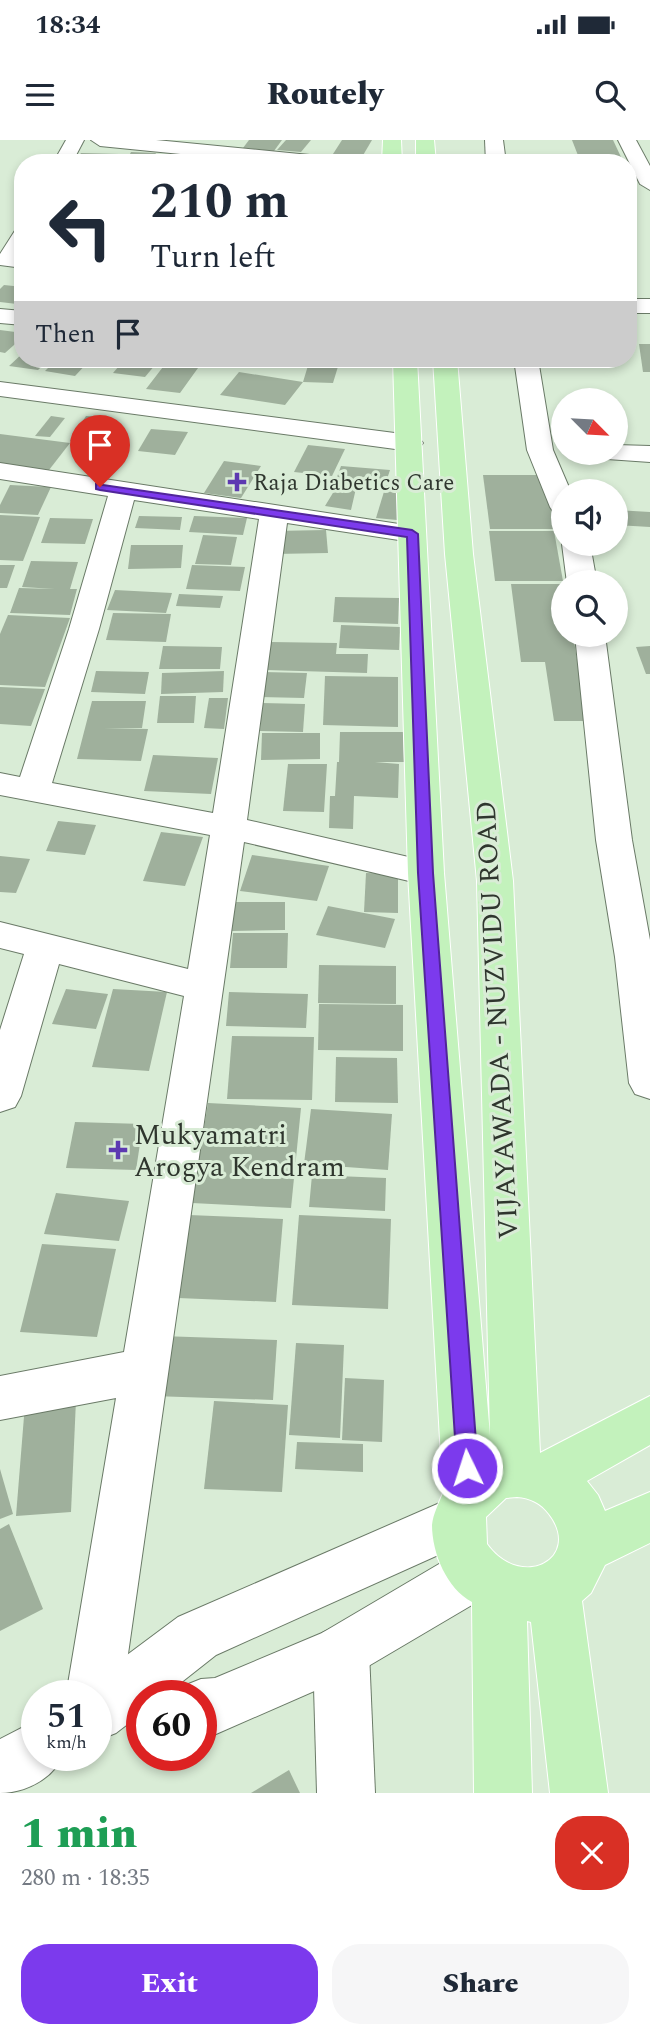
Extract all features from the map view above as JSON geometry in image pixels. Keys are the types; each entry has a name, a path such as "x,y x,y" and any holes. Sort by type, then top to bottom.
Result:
{"main road":[{"name":"VIJAYAWADA - NUZVIDU ROAD","path":"406,368 426,873 464,1508"},
{"name":"VIJAYAWADA - NUZVIDU ROAD","path":"445,368 459,554 495,881 530,1475"},
{"path":"530,1475 567,1494 582,1518 585,1547 576,1572 554,1591 526,1597 487,1581 461,1547 464,1508 490,1479 530,1475 650,1419"},
{"path":"585,1547 650,1517"},
{"path":"487,1581 503,1793"},
{"path":"554,1591 579,1793"}],"street":[{"path":"100,140 165,154"},
{"path":"637,159 650,184"},
{"path":"527,368 531,405 539,430 551,449"},
{"path":"0,389 410,443"},
{"path":"628,453 650,454"},
{"path":"3,478 123,491 412,534"},
{"path":"123,491 84,629 16,788 229,827 426,873"},
{"path":"97,1680 205,987 274,514"},
{"path":"591,647 614,840 634,957 650,1083"},
{"path":"0,935 205,987"},
{"path":"0,1096 45,947"},
{"path":"0,1398 146,1370"},
{"path":"112,1702 197,1636 464,1508"},
{"path":"217,1706 341,1653 487,1581"},
{"path":"341,1653 346,1793"},
{"path":"0,1771 21,1759"}],"building":[{"path":"249,140 282,140 274,151 243,148"},
{"path":"286,140 311,140 301,152 277,150"},
{"path":"342,140 372,140 364,154 333,154"},
{"path":"572,140 613,140 620,154 577,154"},
{"path":"131,152 156,153 155,154 130,154"},
{"path":"4,285 14,286 14,304 0,302 0,289"},
{"path":"0,330 14,332 14,345 5,353 0,352"},
{"path":"639,344 650,344 650,372 643,372"},
{"path":"48,368 83,368 75,376 45,371"},
{"path":"117,368 152,368 145,377 113,373"},
{"path":"162,368 198,368 180,393 146,389"},
{"path":"307,368 338,368 333,383 303,382"},
{"path":"239,372 303,382 285,405 220,395"},
{"path":"51,416 65,418 50,437 35,436"},
{"path":"86,416 105,417 88,443 70,441"},
{"path":"151,429 188,432 175,455 138,451"},
{"path":"0,434 70,443 49,470 0,463"},
{"path":"308,445 345,449 332,476 294,472"},
{"path":"224,461 261,466 241,498 204,493"},
{"path":"341,466 390,470 386,482 337,477"},
{"path":"483,475 547,475 551,497 551,529 490,529"},
{"path":"342,478 357,484 351,510 325,506"},
{"path":"10,485 51,487 38,515 0,513 0,505"},
{"path":"386,485 406,487 397,520 376,518"},
{"path":"628,511 650,512 650,527 628,526"},
{"path":"0,515 40,517 23,561 0,560"},
{"path":"139,516 182,517 180,530 135,528"},
{"path":"194,516 247,518 243,535 189,532"},
{"path":"50,518 93,519 85,544 41,543"},
{"path":"326,530 328,553 275,554 274,531"},
{"path":"489,531 551,531 551,556 558,556 561,570 551,570 551,581 495,581"},
{"path":"203,535 237,537 231,565 195,564"},
{"path":"131,545 183,545 181,568 128,569"},
{"path":"31,561 78,562 70,589 77,589 70,615 10,613 19,588 55,589 22,587"},
{"path":"0,565 15,565 7,588 0,588"},
{"path":"192,565 245,567 240,591 186,589"},
{"path":"511,584 551,584 551,647 575,647 587,721 554,721 545,662 521,662"},
{"path":"115,590 172,593 166,613 107,610"},
{"path":"179,594 223,596 220,608 176,606"},
{"path":"335,597 399,598 398,624 333,622"},
{"path":"113,613 171,614 166,642 106,640"},
{"path":"8,615 70,618 45,687 0,685 0,634"},
{"path":"341,625 400,627 399,650 339,648"},
{"path":"271,642 337,643 336,654 368,654 367,673 266,670"},
{"path":"163,646 222,647 220,669 159,669"},
{"path":"650,646 650,674 646,674 636,647"},
{"path":"96,671 149,672 145,694 91,692"},
{"path":"224,671 223,692 161,694 162,673"},
{"path":"263,672 307,673 304,698 260,697"},
{"path":"325,676 398,677 398,727 323,725"},
{"path":"0,687 45,689 31,726 0,724"},
{"path":"160,696 196,696 194,723 157,723"},
{"path":"209,698 228,698 224,729 204,728"},
{"path":"92,701 146,701 142,728 104,728 148,729 141,761 77,759"},
{"path":"262,703 305,704 303,732 260,731"},
{"path":"340,732 403,732 404,762 375,762 399,764 398,798 354,796 353,829 329,828 330,796 335,796"},
{"path":"262,733 320,733 320,759 261,760"},
{"path":"153,755 218,758 211,794 144,791"},
{"path":"288,764 327,764 324,812 283,811"},
{"path":"58,821 96,825 85,855 46,851"},
{"path":"161,832 203,837 185,886 143,881"},
{"path":"252,855 329,866 317,901 240,891"},
{"path":"0,856 30,859 16,893 0,892"},
{"path":"366,873 398,874 398,913 364,912"},
{"path":"233,902 285,902 285,930 232,931"},
{"path":"328,906 395,919 385,948 316,935"},
{"path":"233,933 288,933 287,968 230,968"},
{"path":"319,965 396,966 396,1004 318,1003"},
{"path":"66,989 108,994 96,1029 52,1024"},
{"path":"113,989 167,992 149,1071 92,1067"},
{"path":"229,992 308,994 306,1028 226,1026"},
{"path":"319,1004 403,1005 403,1051 318,1050"},
{"path":"232,1036 314,1037 312,1100 227,1099"},
{"path":"336,1057 397,1058 398,1103 335,1102"},
{"path":"208,1103 301,1108 291,1208 192,1203"},
{"path":"311,1109 392,1114 388,1170 304,1164"},
{"path":"75,1122 143,1124 136,1170 66,1168"},
{"path":"312,1175 386,1178 385,1211 309,1207"},
{"path":"56,1193 129,1201 119,1241 44,1234"},
{"path":"189,1215 283,1219 276,1302 178,1298"},
{"path":"299,1215 391,1219 388,1309 292,1305"},
{"path":"42,1244 116,1249 97,1337 20,1332"},
{"path":"161,1336 277,1340 273,1400 153,1396"},
{"path":"296,1343 344,1345 340,1438 289,1435"},
{"path":"345,1378 384,1380 382,1442 342,1440"},
{"path":"76,1400 71,1512 16,1516 25,1404"},
{"path":"214,1401 288,1405 282,1492 204,1489"},
{"path":"297,1442 363,1444 363,1472 295,1469"},
{"path":"0,1469 13,1514 0,1519"},
{"path":"9,1524 43,1609 0,1631 0,1529"},
{"path":"289,1770 300,1793 251,1793"}],"place":[{"name":"Raja Diabetics Care","path":"237,482"},
{"name":"Mukyamatri Arogya Kendram","path":"118,1150"}],"route":[{"path":"100,487 412,534 426,873 467,1468"}]}
